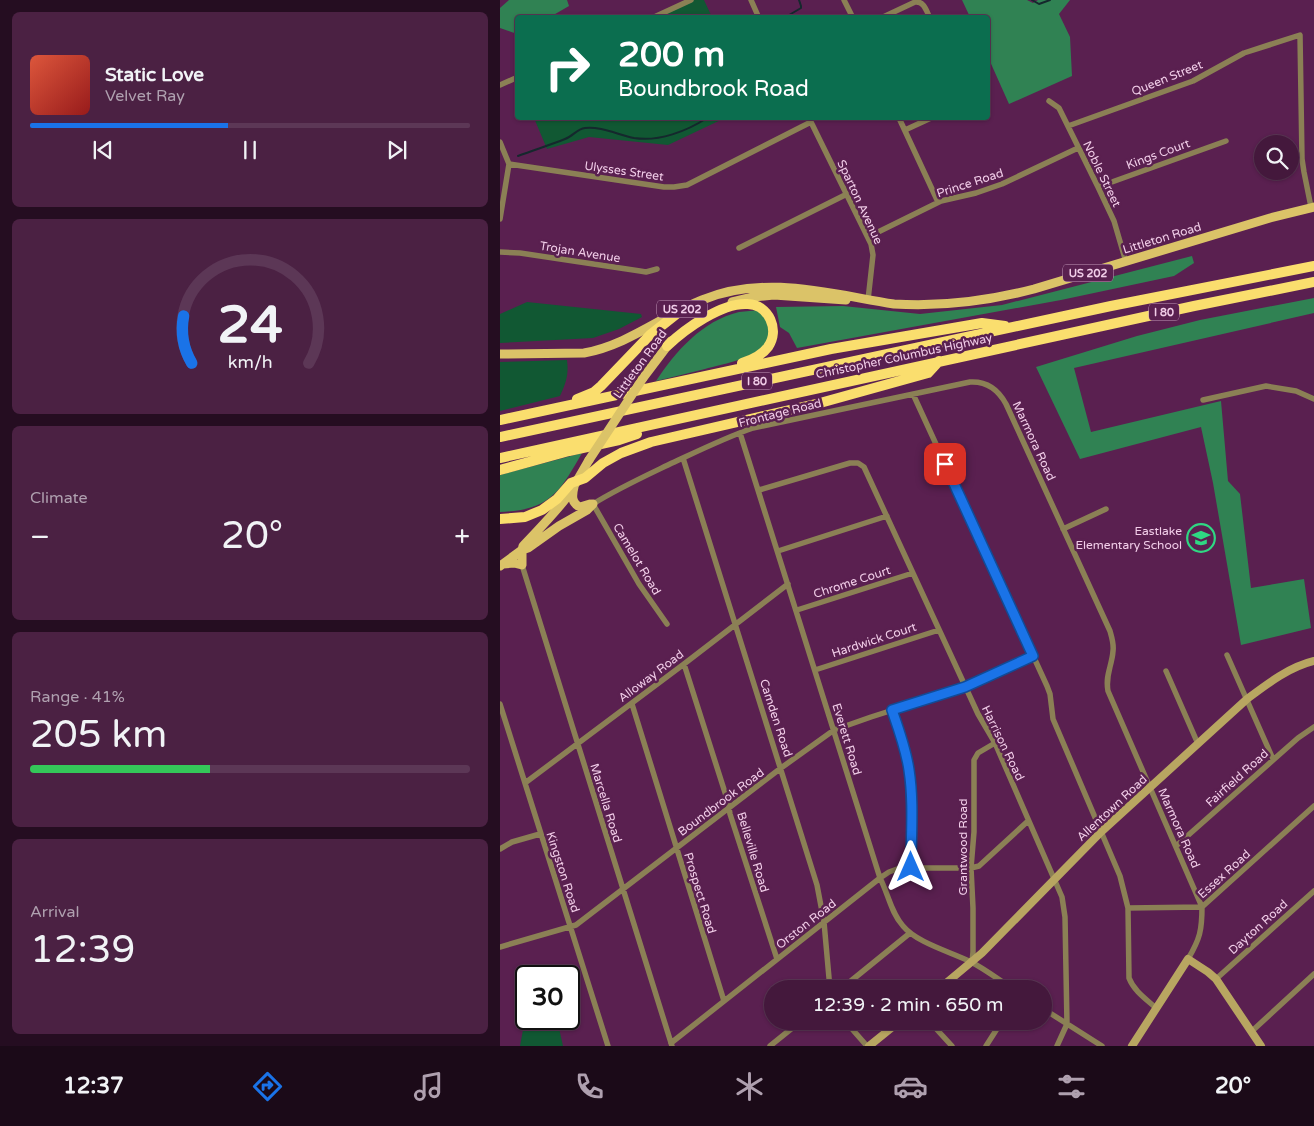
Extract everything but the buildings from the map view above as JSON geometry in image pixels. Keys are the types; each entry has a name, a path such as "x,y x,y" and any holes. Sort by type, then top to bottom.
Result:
{"highway":[{"name":"Christopher Columbus Highway","path":"500,437 1149,298 1314,266"},
{"name":"Christopher Columbus Highway","path":"500,458 938,361 1314,282"},
{"path":"653,387 752,359 770,345 773,335 772,326 769,317 762,309 754,305 740,304 706,317 675,338 667,346"},
{"path":"560,407 594,392 650,335 684,308"},
{"path":"501,420 830,349 972,324 982,323 1014,327"},
{"path":"500,518 525,516 542,510 557,500 571,483 585,478 610,459 640,445 820,403 920,376 928,373 938,361"},
{"path":"500,470 568,451 619,440 697,415"}],"main road":[{"name":"Littleton Road","path":"500,354 584,353 594,351 633,336 702,300 720,293 761,286 791,287 894,304 928,305 995,298 1034,289 1312,207"},
{"name":"Littleton Road","path":"502,565 522,550 522,546 560,506 643,378 674,336 697,318 715,308 743,299 774,295 840,301 868,300"},
{"path":"575,483 572,496 576,505 580,507 593,504"},
{"path":"502,565 514,563 522,565 522,550 528,548 593,504"}],"street":[{"path":"658,15 691,0"},
{"path":"751,0 758,15"},
{"path":"844,0 852,15"},
{"path":"887,15 919,1 928,15"},
{"name":"Queen Street","path":"1068,126 1193,80 1244,53 1300,35 1302,159 1312,207"},
{"path":"500,85 515,78"},
{"name":"Noble Street","path":"1049,101 1059,108 1098,187 1114,221 1126,262"},
{"name":"Ulysses Street","path":"509,164 674,187 687,185 810,120"},
{"name":"Sparton Avenue","path":"810,120 871,244 873,255 868,300"},
{"path":"900,120 938,202"},
{"path":"905,130 927,120"},
{"name":"Kings Court","path":"1098,187 1226,141"},
{"path":"500,142 509,164 500,219"},
{"name":"Prince Road","path":"868,237 938,202 976,193 1002,184 1078,148"},
{"path":"739,248 846,194"},
{"name":"Trojan Avenue","path":"500,252 520,253 646,272 657,268"},
{"name":"Frontage Road","path":"593,504 618,489 740,432 768,424 970,382 984,383"},
{"name":"Marmora Road","path":"984,383 993,387 1002,395 1113,639 1113,652 1107,674 1108,691 1202,907 1200,935 1188,959"},
{"path":"1203,400 1266,386 1296,391 1314,398"},
{"path":"913,394 1047,686 1050,694 1053,719 1120,876 1128,908 1129,978 1138,992 1156,1008"},
{"name":"Everett Road","path":"740,432 760,490 880,878 899,922 910,933 972,962 999,980"},
{"name":"Camden Road","path":"683,458 817,885 824,922 829,980"},
{"name":"Harrison Road","path":"760,490 850,463 858,463 864,467 965,687 995,743 1062,897 1066,917 1068,1024 1057,1046"},
{"name":"Camelot Road","path":"593,504 639,584 667,624"},
{"path":"1063,529 1106,509"},
{"path":"778,551 887,516"},
{"name":"Marcella Road","path":"522,565 671,1045"},
{"name":"Chrome Court","path":"797,610 913,573"},
{"name":"Alloway Road","path":"525,783 632,704 788,584"},
{"name":"Hardwick Court","path":"815,670 939,630"},
{"path":"1228,655 1273,759"},
{"name":"Boundbrook Road","path":"500,947 576,925 781,768 834,730 965,687 1033,656"},
{"name":"Allentown Road","path":"950,980 972,962 1102,832 1247,699 1280,675 1314,661"},
{"name":"Belleville Road","path":"684,664 777,959"},
{"path":"1166,671 1198,744"},
{"name":"Kingston Road","path":"500,704 608,1046"},
{"name":"Prospect Road","path":"632,704 724,1001"},
{"path":"892,710 909,768 911,788 911,867"},
{"name":"Fairfield Road","path":"1176,846 1273,759 1314,727"},
{"name":"Grantwood Road","path":"972,962 973,908 971,868 974,832 974,760 978,754 995,743"},
{"name":"Essex Road","path":"1128,908 1202,907 1314,806"},
{"path":"971,868 979,866 1028,821"},
{"path":"500,849 512,842 540,834"},
{"name":"Orston Road","path":"671,1045 724,1001 889,872 911,867 971,868"},
{"name":"Dayton Road","path":"1216,979 1314,891"},
{"path":"852,980 910,933"},
{"path":"1132,1046 1188,959 1216,979 1261,1046"},
{"path":"1251,1032 1314,974"},
{"path":"1052,1014 1102,1046"},
{"path":"770,1046 789,1030"},
{"path":"853,1030 868,1046 888,1030"},
{"path":"937,1030 952,1046"},
{"path":"986,1046 996,1030"}],"green space":[{"path":"509,0 567,0 569,6 553,15 515,15 515,33 500,28 500,8"},
{"path":"691,0 704,0 711,15 658,15"},
{"path":"962,0 1027,0 1033,3 1038,0 1070,0 1059,14 1070,37 1072,76 1009,104 990,61 990,15 969,15"},
{"path":"535,120 721,120 668,145 589,137 547,149"},
{"path":"1192,256 1194,263 1174,276 1061,300 797,348 789,333 780,327 776,307 843,306 920,314 1002,305"},
{"path":"1314,298 1314,313 1074,368 1091,432 1221,401 1228,481 1240,494 1251,588 1304,579 1311,628 1241,645 1213,483 1201,427 1080,459 1036,367 1137,336 1200,320"},
{"path":"527,302 641,314 642,317 619,329 593,338 500,343 500,314"},
{"path":"759,310 768,324 770,335 766,344 756,352 744,358 656,381 681,348 713,322 739,312"},
{"path":"567,360 568,370 560,396 500,411 500,362"},
{"path":"582,453 567,479 551,497 531,508 500,512 500,475"},
{"path":"523,1030 559,1030 563,1046 520,1046"}],"waterway":[{"path":"789,15 801,8 799,0"},
{"path":"1032,0 1039,4 1050,0"},
{"path":"518,156 565,139 585,128 603,129 643,139 663,137 682,131 703,120"}],"place":[{"name":"Eastlake Elementary School","path":"1201,538"}],"route":[{"path":"911,867 911,788 909,768 892,710 965,687 1033,656 945,464"}]}
